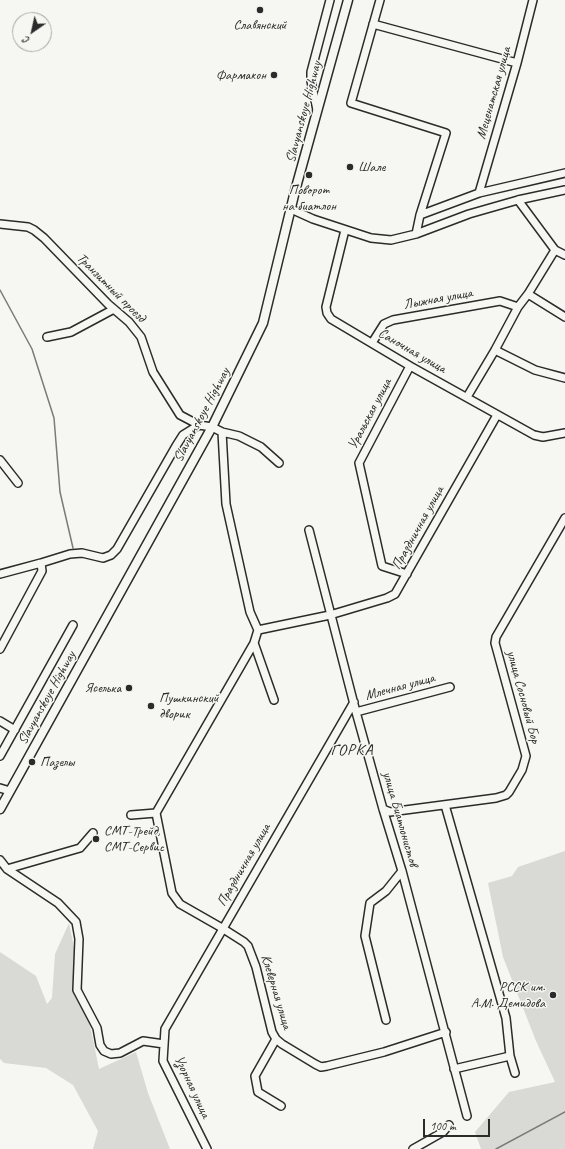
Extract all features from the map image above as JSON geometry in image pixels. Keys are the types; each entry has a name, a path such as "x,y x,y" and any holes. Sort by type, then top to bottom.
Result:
{"main road":[{"name":"Slavyanskoye Highway","path":"0,809 212,427 263,323 317,110 348,0"}],"street":[{"path":"317,110 311,81 311,72 330,0"},
{"path":"380,0 351,104 446,133 420,215 416,234"},
{"name":"Меценатская улица","path":"479,193 517,63 533,0"},
{"path":"373,24 517,63"},
{"path":"420,215 479,193 565,173"},
{"path":"291,209 345,230 371,238 391,240 416,234 470,214 518,200 565,190"},
{"path":"518,200 555,250 565,255"},
{"name":"Транзитный проезд","path":"0,224 28,227 34,230 129,322 141,337 152,372 180,415 199,424 239,436 261,447 279,462"},
{"name":"Саночная улица","path":"345,230 326,307 327,313 331,319 410,366 539,436 565,433"},
{"path":"467,397 518,307 528,294 555,250"},
{"path":"528,294 565,317"},
{"name":"Лыжная улица","path":"372,343 384,324 393,320 500,301 518,307"},
{"path":"48,337 71,332 114,309"},
{"path":"495,350 535,370 565,378"},
{"name":"Уральская улица","path":"407,574 382,566 359,463 410,366"},
{"name":"Праздничная улица","path":"258,630 330,614 387,598 395,594 497,414"},
{"path":"0,574 70,554 82,553 103,558 112,555 117,549 183,435 199,424"},
{"path":"131,815 156,813 254,643 258,630 250,612 226,504 222,432"},
{"path":"0,460 18,483"},
{"name":"улица Сосновый Бор","path":"383,809 390,812 445,805 496,798 506,795 509,792 522,770 526,756 495,643 496,637 565,518"},
{"name":"улица Биатлонистов","path":"309,530 356,712 402,871 446,1032 467,1116"},
{"path":"0,649 42,571 41,563"},
{"path":"0,756 73,625"},
{"path":"254,643 274,700"},
{"name":"Млечная улица","path":"356,712 450,687"},
{"name":"Праздничная улица","path":"164,1044 165,1029 354,702"},
{"path":"0,722 14,730"},
{"path":"0,788 10,791"},
{"path":"445,805 506,1018 510,1056 515,1073"},
{"name":"Клеверная улица","path":"156,813 172,893 175,899 180,904 222,928 248,946 256,967 272,1032 276,1039 282,1044 321,1066 384,1052 446,1032"},
{"path":"7,869 80,848 93,833"},
{"name":"Узорная улица","path":"0,860 7,869 58,904 76,922 79,939 77,990 97,1028 100,1045 104,1051 112,1054 120,1053 143,1042 164,1044 163,1061 207,1149"},
{"path":"386,1020 365,936 370,903 386,891 402,871"},
{"path":"276,1039 256,1076 258,1092 280,1106"},
{"path":"454,1068 510,1056"},
{"path":"413,1149 442,1132 449,1125"}],"shaded area":[{"path":"565,851 565,1149 481,1149 475,1132 509,1092 555,1082 536,1041 503,957 488,883 512,876 518,867"},
{"path":"69,923 99,1069 136,1052 148,1093 170,1149 93,1149 98,1131 73,1085 46,1068 4,1063 0,1059 0,952 36,976 47,1004 52,998 55,954"}],"waterway":[{"path":"0,290 32,349 54,418 60,492 73,548"},
{"path":"496,1149 565,1112"}],"place":[{"name":"Славянский","path":"260,10"},
{"name":"Фармакон","path":"274,75"},
{"name":"Шале","path":"350,167"},
{"name":"Поворот на биатлон","path":"309,175"},
{"name":"Яселька","path":"129,688"},
{"name":"Пушкинский дворик","path":"151,706"},
{"name":"Пазелы","path":"32,762"},
{"name":"СМТ-Трейд, СМТ-Сервис","path":"96,839"},
{"name":"РССК им. А.М. Демидова","path":"553,995"}],"district":[{"name":"ГОРКА","path":"352,751"}]}
